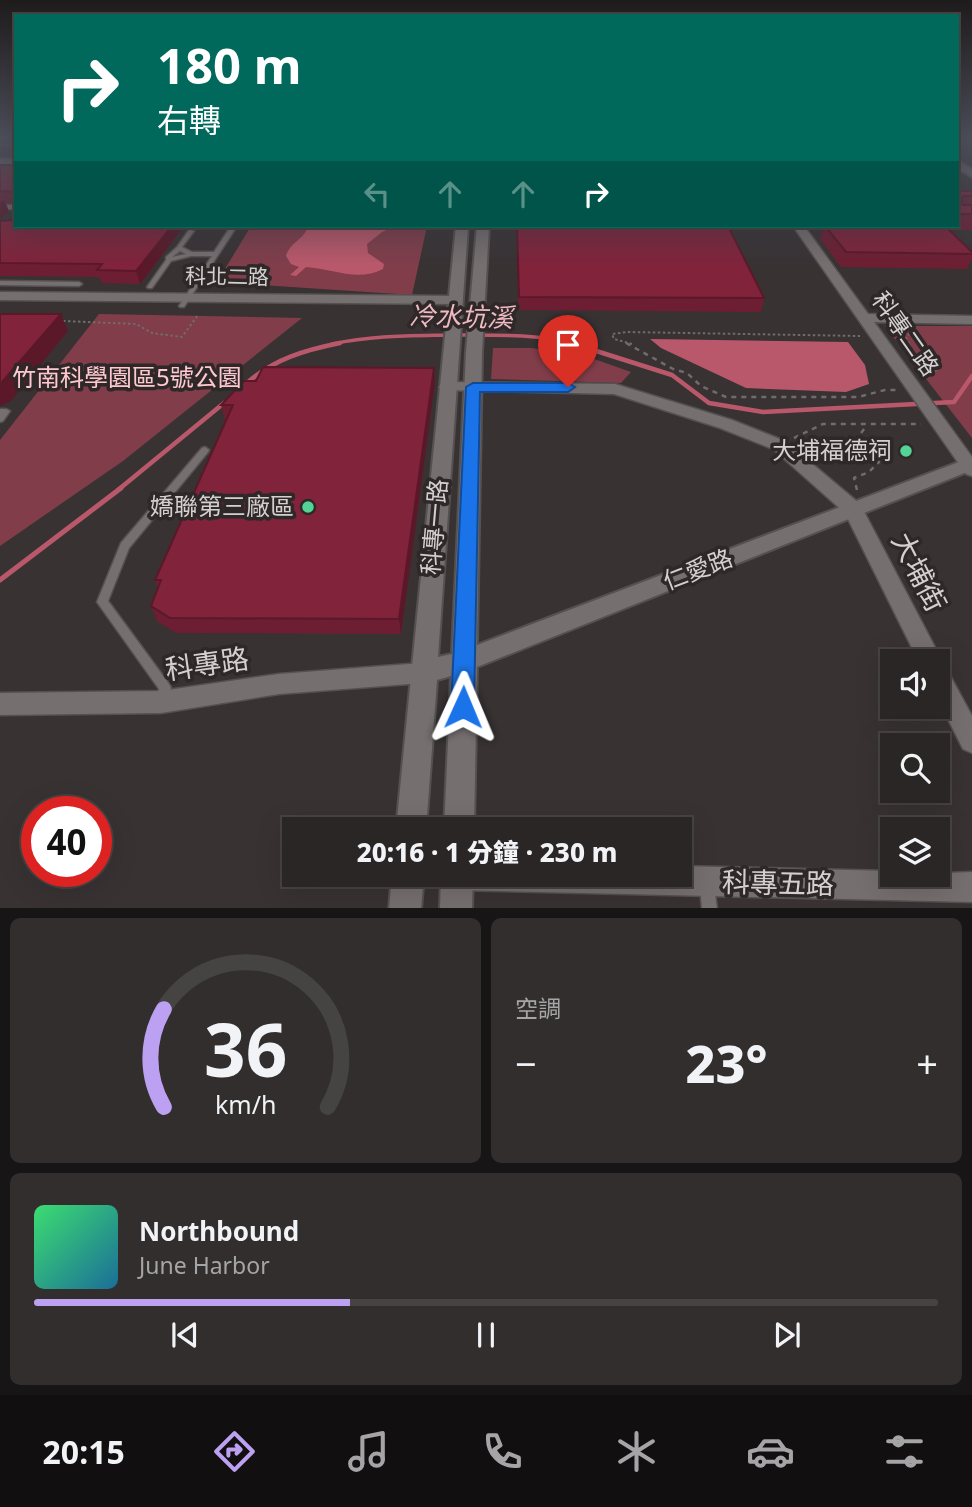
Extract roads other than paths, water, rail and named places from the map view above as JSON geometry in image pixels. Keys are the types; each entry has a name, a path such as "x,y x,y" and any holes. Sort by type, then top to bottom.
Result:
{"street":[{"name":"科專一路","path":"412,817 422,673 462,228"},
{"name":"科專一路","path":"459,817 474,352 483,228"},
{"name":"科專二路","path":"800,228 930,422 971,466"},
{"name":"科北二路","path":"0,296 454,311"},
{"name":"科北二路","path":"0,304 185,302"},
{"path":"454,311 478,312"},
{"path":"863,318 972,320"},
{"path":"447,387 615,389 726,424 779,445 855,500"},
{"name":"仁愛路","path":"422,673 464,662 855,500 971,466"},
{"name":"大埔街","path":"855,500 925,649"},
{"name":"科專路","path":"0,704 161,702 279,684 422,673"},
{"path":"950,698 972,741"},
{"path":"405,908 407,887"},
{"path":"456,908 457,887"},
{"name":"科專五路","path":"602,887 708,895 972,887"}],"lane":[{"path":"185,302 233,228"},
{"path":"150,286 168,258 191,231"},
{"path":"179,248 191,254"},
{"path":"169,260 191,254 215,254"},
{"path":"0,283 79,284"},
{"path":"0,411 6,411 0,419"},
{"path":"161,702 165,688 102,602 125,546 205,450"}],"waterway":[{"name":"冷水坑溪","path":"332,344 378,337 471,335 533,337 578,344"},
{"name":"冷水坑溪","path":"247,383 290,357 340,343"},
{"name":"冷水坑溪","path":"571,343 672,375 709,403 763,412 954,402 972,376"},
{"name":"冷水坑溪","path":"118,490 224,403"},
{"name":"冷水坑溪","path":"0,580 121,488"}],"place":[{"name":"大埔福德祠","path":"906,451"},
{"name":"嬌聯第三廠區","path":"308,507"}],"park label":[{"name":"竹南科學園區5號公園","path":"127,378"}]}
